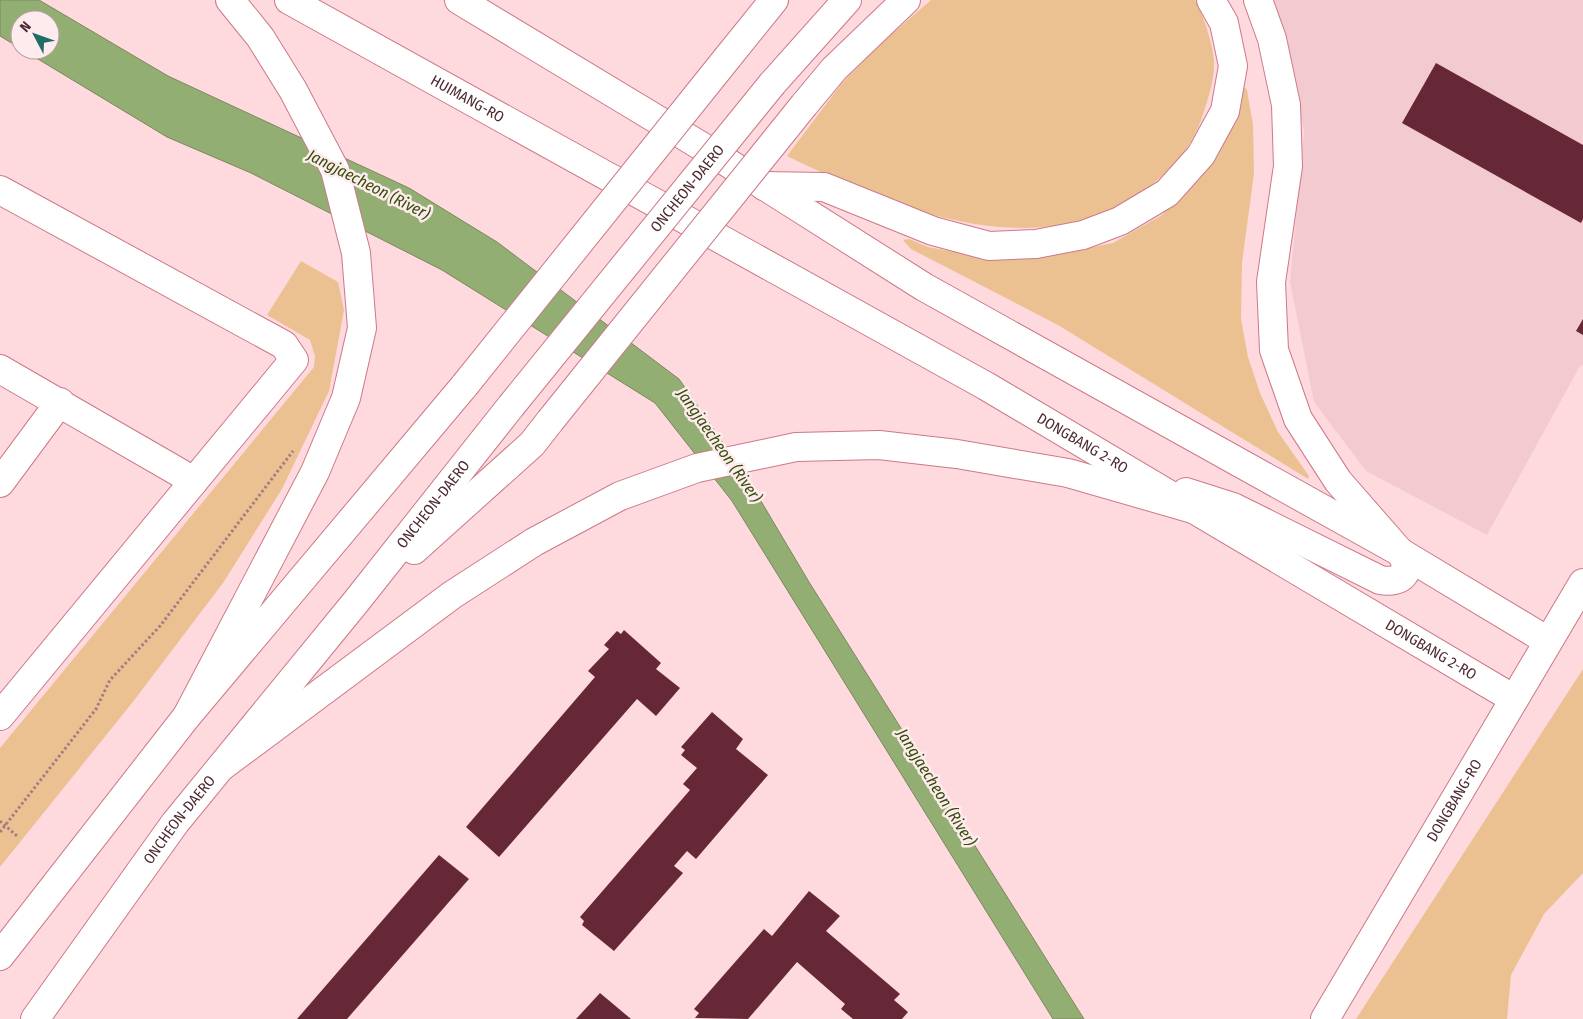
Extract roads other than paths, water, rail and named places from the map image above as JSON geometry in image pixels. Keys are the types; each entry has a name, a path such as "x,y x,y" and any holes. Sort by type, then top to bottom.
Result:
{"main road":[{"path":"187,716 315,472 346,398 362,328 356,253 335,170 293,90 260,37 230,0"},
{"name":"HUIMANG-RO","path":"289,0 645,197"},
{"path":"458,0 688,138 924,287 1400,552 1548,641"},
{"path":"0,956 187,716 465,385 774,0"},
{"name":"ONCHEON-DAERO","path":"35,1019 175,823 355,604 511,406 772,84 847,0"},
{"path":"355,604 532,444 834,69 906,0"},
{"path":"764,186 824,187 933,231 990,246 1036,244 1083,235 1120,221 1167,193 1200,155 1225,111 1233,66 1224,23 1211,0"},
{"path":"1135,475 1233,507 1380,580 1392,582 1402,578 1406,570 1406,561 1400,552 1338,481 1298,420 1274,350 1271,282 1288,166 1286,104 1272,39 1258,0"},
{"path":"0,190 284,345 294,360 0,716"},
{"name":"DONGBANG 2-RO","path":"645,197 986,386 1514,699"},
{"path":"0,369 194,481"},
{"path":"0,483 60,402"},
{"path":"221,767 452,595 534,542 620,496 697,468 796,448 879,445 957,454 1068,473 1193,509"},
{"name":"DONGBANG-RO","path":"1325,1019 1583,583"}],"water":[{"path":"0,0 39,0 56,10 10,10 10,42 0,36"},
{"name":"Jangjaecheon (River)","path":"60,12 168,76 409,188 497,242 679,379 746,476 809,582 1084,1019 1053,1019 732,501 655,403 442,270 251,173 167,137 40,60 60,60"}]}
